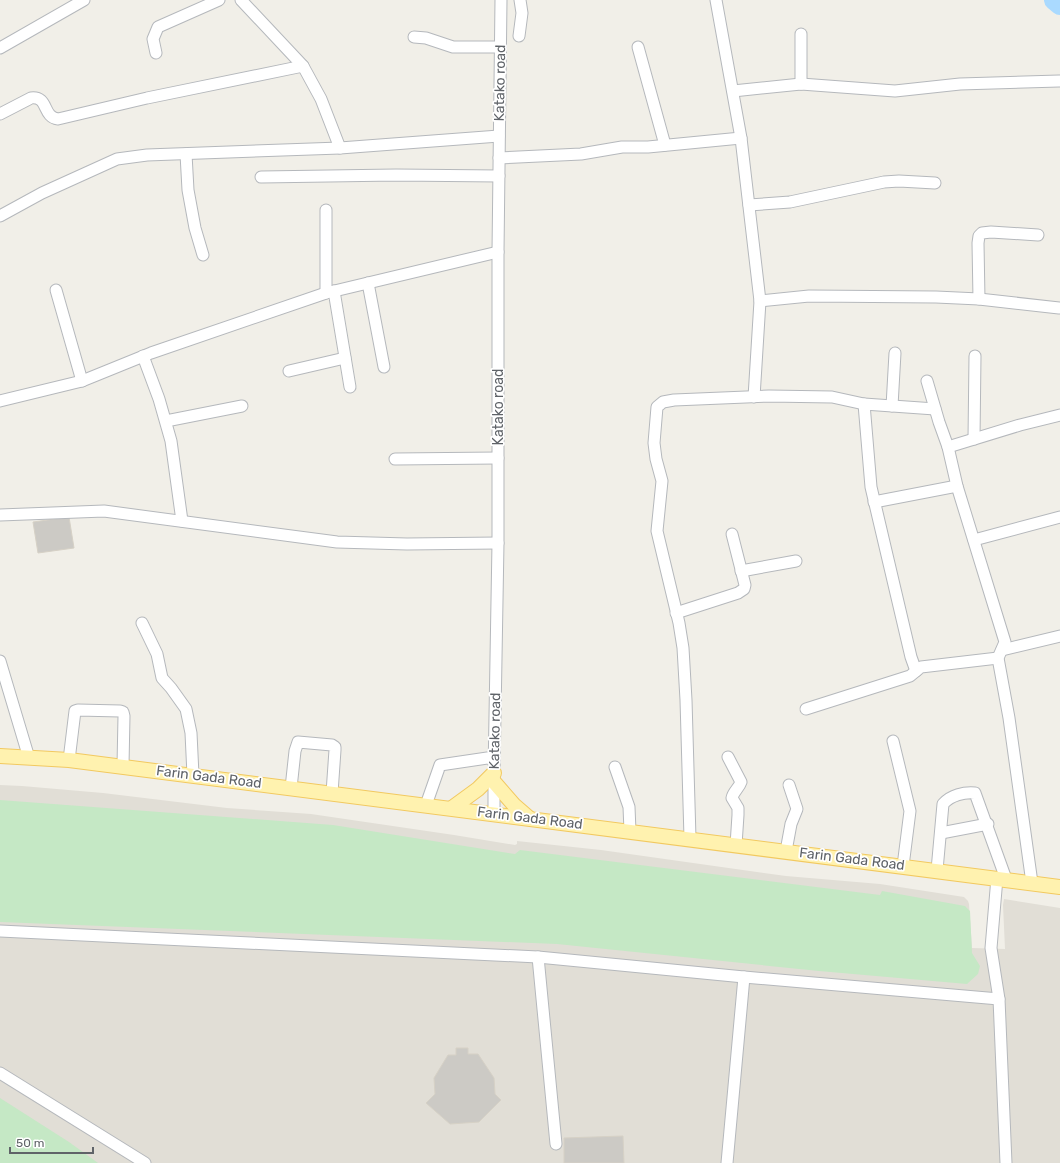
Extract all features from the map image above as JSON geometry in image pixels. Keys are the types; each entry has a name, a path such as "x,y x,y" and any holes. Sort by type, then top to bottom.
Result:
{"main road":[{"name":"Farin Gada Road","path":"0,756 69,760 123,766 1060,886"},
{"path":"452,808 494,777 514,805 529,818"}],"street":[{"path":"0,48 84,0"},
{"path":"156,53 153,39 158,27 219,0"},
{"path":"241,0 303,66 321,99 340,148"},
{"name":"Katako road","path":"494,814 498,543 498,252 501,0"},
{"path":"520,0 522,13 520,36"},
{"path":"716,0 741,138 760,301 754,397"},
{"path":"801,34 801,84"},
{"path":"414,37 426,38 453,47 500,48"},
{"path":"638,47 665,145"},
{"path":"0,114 32,98 37,98 41,100 53,119 58,119 147,98 303,66"},
{"path":"733,91 801,84 895,91 960,84 1059,81"},
{"path":"0,216 42,193 116,159 147,155 340,148 499,136"},
{"path":"499,158 581,154 622,147 648,147 741,138"},
{"path":"186,154 188,190 195,228 203,255"},
{"path":"261,178 396,175 499,176"},
{"path":"749,205 790,202 884,182 900,181 935,183"},
{"path":"326,210 330,292 350,387"},
{"path":"979,300 979,236 982,233 991,232 1038,235"},
{"path":"0,401 82,381 143,356 330,292 498,252"},
{"path":"368,283 384,367"},
{"path":"56,290 82,381"},
{"path":"760,301 809,296 936,297 1059,308"},
{"path":"892,406 896,353"},
{"path":"143,356 166,421 171,441 182,521"},
{"path":"974,439 975,356"},
{"path":"288,371 345,358"},
{"path":"927,381 948,447 957,486 1005,642 1000,654 1032,883"},
{"path":"690,838 683,648 657,531 662,481 656,459 654,443 657,407 663,402 674,400 769,396 832,397 864,404 935,408"},
{"path":"864,404 870,487 911,657 916,671"},
{"path":"166,421 242,406"},
{"path":"948,447 1020,425 1060,415"},
{"path":"395,459 498,458"},
{"path":"874,502 957,486"},
{"path":"0,515 104,511 337,542 407,544 498,543"},
{"path":"974,540 1060,517"},
{"path":"676,613 738,593 744,589 745,585 732,534"},
{"path":"741,571 796,561"},
{"path":"142,623 157,654 162,678 186,709 192,733 193,775"},
{"path":"806,709 910,676 921,667 1000,654 1060,636"},
{"path":"0,660 29,758"},
{"path":"69,760 75,712 78,710 120,711 123,712 124,716 123,766"},
{"path":"893,741 910,811 903,866"},
{"path":"291,788 295,750 298,742 332,745 335,747 335,750 332,793"},
{"path":"426,805 440,765 444,763 494,757"},
{"path":"728,757 740,782 733,793 732,798 738,808 736,845"},
{"path":"615,767 628,807 630,831"},
{"path":"786,851 791,824 797,809 790,786"},
{"path":"937,870 941,833 941,810 943,804 948,798 968,792 975,794 988,824 1002,879 991,948 999,999 1006,1163"},
{"path":"941,833 988,824"},
{"path":"0,931 538,957 744,977 999,999"},
{"path":"538,957 556,1144"},
{"path":"727,1163 744,977"},
{"path":"0,1073 145,1163"}],"shaded area":[{"path":"0,785 103,793 227,808 311,814 515,845 517,844 517,841 601,850 786,876 880,884 964,897 969,904 972,948 1005,949 1004,899 1060,908 1060,1163 0,1163"}],"green space":[{"path":"0,800 333,825 515,854 520,850 880,895 882,891 965,906 970,911 972,953 980,966 978,974 967,984 819,971 557,944 0,922"},
{"path":"0,1098 69,1142 98,1163 0,1163"}],"building":[{"path":"69,517 74,548 38,553 33,522"},
{"path":"456,1048 468,1048 468,1054 478,1054 494,1078 495,1094 501,1100 479,1122 450,1124 426,1103 435,1094 434,1078 448,1055 456,1055"},
{"path":"623,1136 624,1163 564,1163 564,1138"}],"waterway":[{"path":"1054,0 1060,5"}]}
